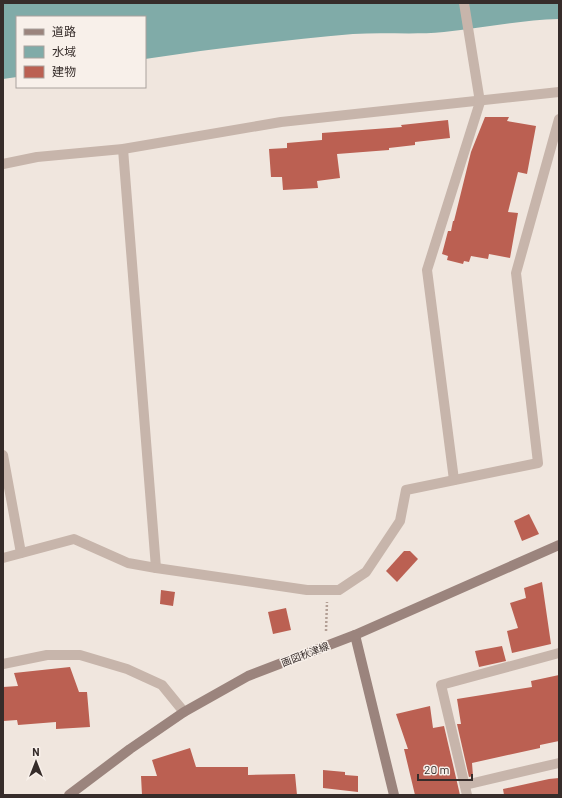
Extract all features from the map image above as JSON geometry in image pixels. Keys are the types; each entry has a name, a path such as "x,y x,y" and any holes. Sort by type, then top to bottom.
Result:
{"main road":[{"name":"画図秋津線","path":"69,795 130,749 184,712 248,676 355,635 559,545"},
{"path":"355,635 394,795"}],"street":[{"path":"454,480 427,270 480,102 464,3"},
{"path":"3,164 37,158 123,149 281,122 480,102 559,92"},
{"path":"3,558 74,539 128,563 307,590 339,590 366,572 400,521 406,490 538,463 516,273 559,119"},
{"path":"123,149 156,568"},
{"path":"3,456 22,553"},
{"path":"559,653 441,685 466,790 559,763"},
{"path":"3,664 47,655 80,655 127,669 162,685 184,712"}],"path":[{"path":"326,646 327,590"}],"water":[{"path":"3,3 559,3 559,19 530,21 433,33 365,33 327,36 146,59 146,16 16,16 16,77 3,79"}],"building":[{"path":"485,117 509,117 507,121 536,126 527,174 518,172 508,212 518,213 510,258 489,254 488,259 471,256 469,262 464,261 463,264 447,260 448,256 442,254 448,231 451,231 454,221 471,152"},
{"path":"448,120 450,138 415,142 415,145 389,148 389,150 337,154 340,178 317,181 318,188 283,190 282,177 271,177 269,149 287,148 287,143 322,140 322,133 402,127 401,125"},
{"path":"529,514 539,534 522,541 514,521"},
{"path":"404,551 410,551 418,559 397,582 386,571"},
{"path":"542,582 551,644 512,653 507,631 518,628 510,603 526,598 524,588"},
{"path":"161,590 175,592 173,606 160,604"},
{"path":"286,608 291,630 273,634 268,612"},
{"path":"502,646 506,661 479,667 475,651"},
{"path":"70,667 79,692 87,692 90,727 56,729 56,722 18,725 17,720 3,721 3,687 18,686 14,673"},
{"path":"559,675 559,741 540,745 540,748 472,763 473,776 469,777 457,724 461,724 457,699 532,687 531,681"},
{"path":"430,706 433,728 444,726 460,795 415,795 404,749 408,749 396,714"},
{"path":"190,748 196,767 248,767 248,775 295,774 297,795 142,795 141,776 157,776 152,760"},
{"path":"323,770 345,772 345,775 358,776 358,792 323,788"},
{"path":"559,778 559,795 504,795 503,789"}]}
